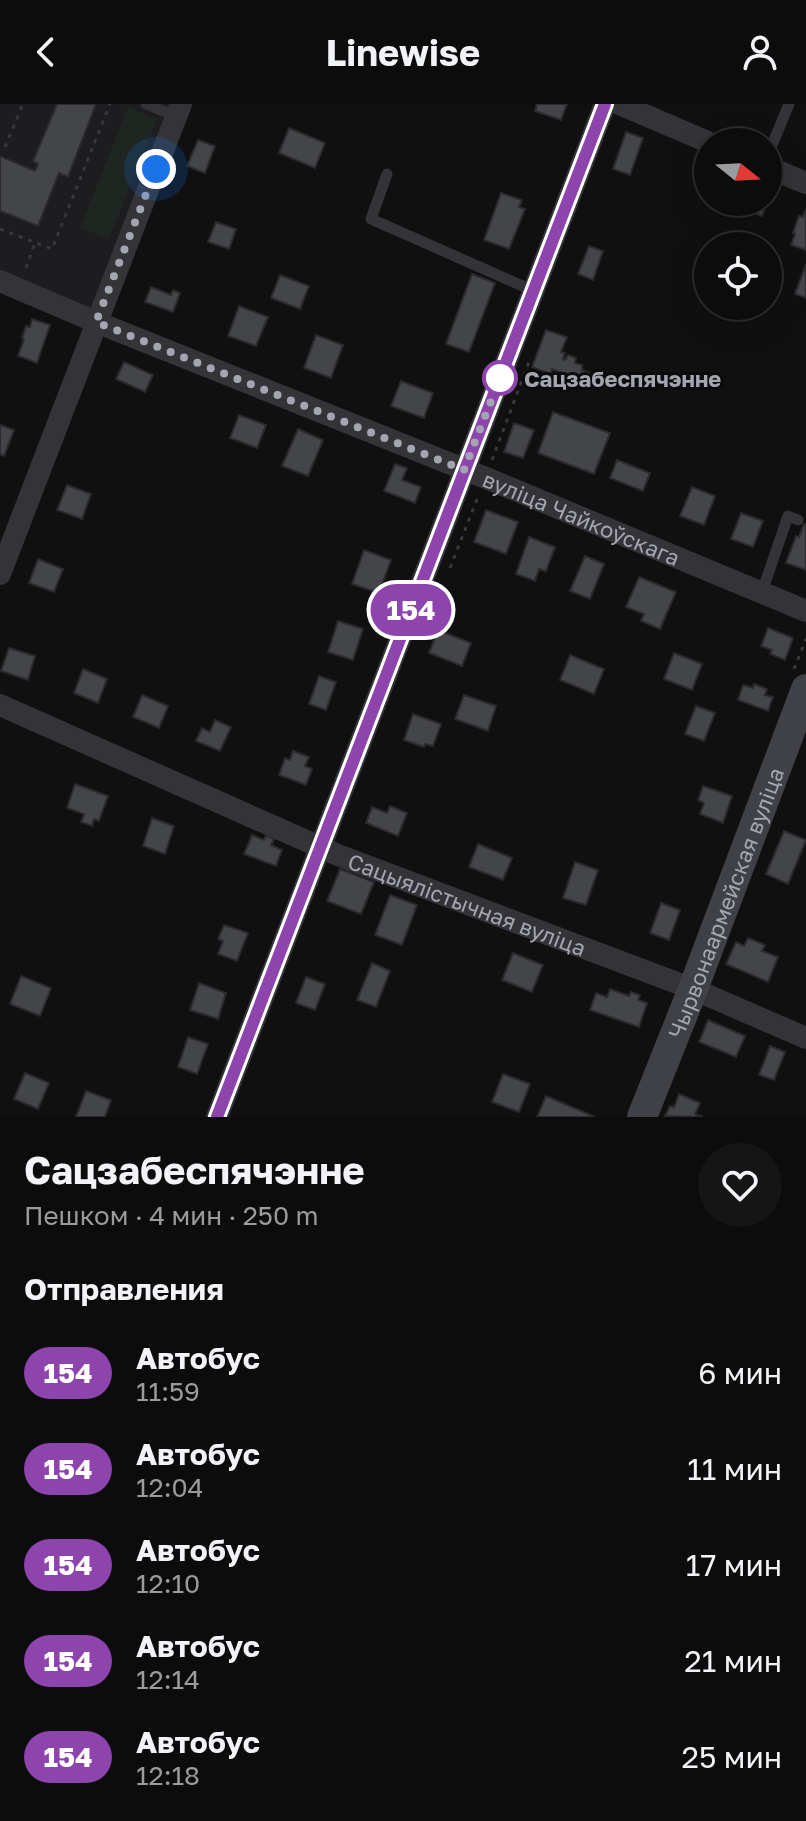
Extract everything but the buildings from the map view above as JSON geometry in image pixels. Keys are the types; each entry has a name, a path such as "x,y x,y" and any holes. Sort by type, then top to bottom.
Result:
{"main road":[{"name":"Чырвонаармейская вуліца","path":"642,1117 806,689"}],"street":[{"path":"217,1117 605,104"},
{"path":"619,104 694,136"},
{"path":"0,574 179,110"},
{"path":"782,173 806,183"},
{"name":"вуліца Чайкоўскага","path":"0,281 806,611"},
{"name":"Сацыялістычная вуліца","path":"0,705 320,847 693,989 806,1038"}],"lane":[{"path":"146,104 179,110"},
{"path":"779,128 789,104"},
{"path":"387,174 371,219 534,291"},
{"path":"762,592 788,516 798,520"}],"path":[{"path":"5,147 23,104"},
{"path":"0,229 52,249 110,104"},
{"path":"26,268 35,243"}],"shaded area":[{"path":"0,104 174,104 93,312 0,272"},
{"path":"128,107 157,119 109,239 80,228"}],"bus line":[{"name":"154","path":"217,1117 605,104"}],"place":[{"name":"Сацзабеспячэнне","path":"500,378"}],"route":[{"path":"156,169 96,322 464,470 500,378"}]}
